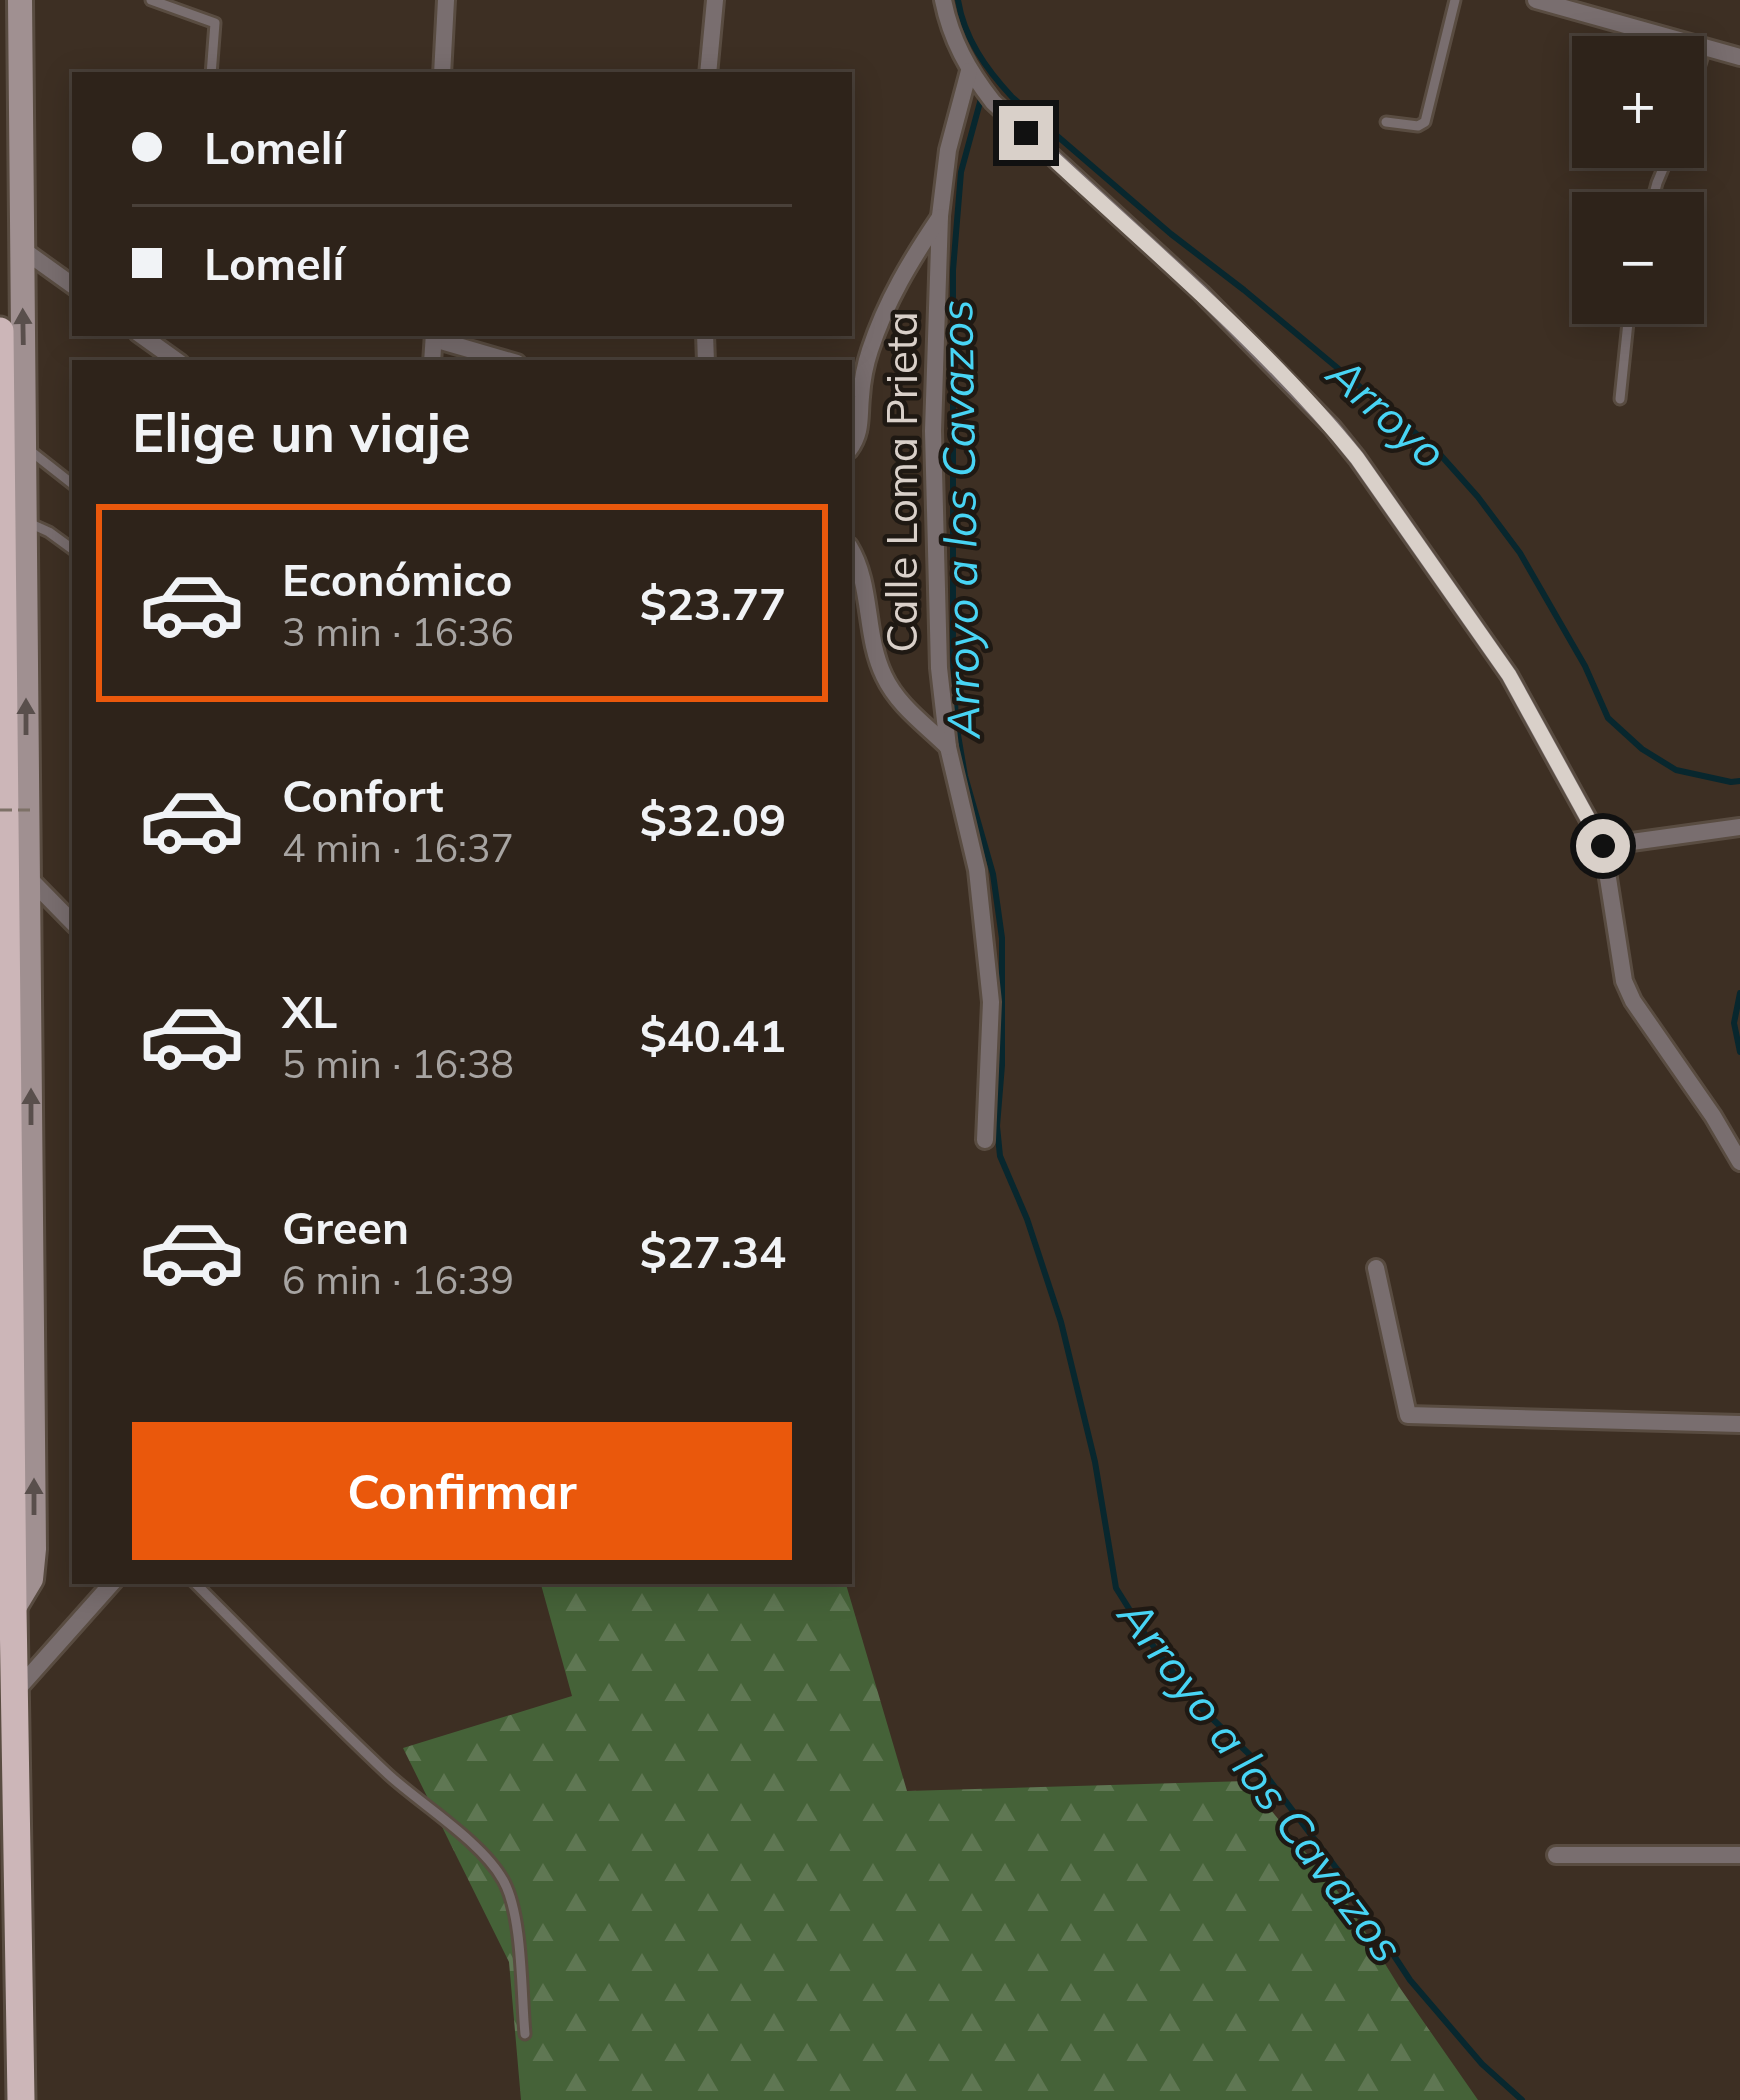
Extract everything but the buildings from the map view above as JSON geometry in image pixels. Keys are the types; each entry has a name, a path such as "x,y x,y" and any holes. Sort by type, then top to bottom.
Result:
{"highway":[{"path":"0,331 22,2100"}],"main road":[{"path":"13,1609 31,1579 34,1549 20,0"}],"street":[{"path":"442,72 446,0"},
{"path":"707,72 715,0"},
{"path":"944,0 948,26 969,71 993,101 1201,293 1332,427 1509,675 1603,846 1624,981 1633,1001 1740,1162"},
{"path":"1536,0 1740,58"},
{"name":"Calle Loma Prieta","path":"969,71 948,151 940,216 934,454 939,668 949,747 977,870 991,1002 985,1139"},
{"path":"852,446 859,437 868,355 884,312 940,216"},
{"path":"22,249 72,285"},
{"path":"142,336 176,360"},
{"path":"434,336 508,360"},
{"name":"Calle Loma Prieta","path":"852,552 861,572 884,678 907,709 949,747"},
{"path":"1603,846 1740,827"},
{"path":"28,877 72,922"},
{"path":"1376,1268 1408,1414 1740,1424"},
{"path":"15,1692 111,1584"},
{"path":"1556,1855 1740,1855"}],"lane":[{"path":"151,0 215,22 211,72"},
{"path":"1386,122 1418,126 1425,122 1455,0"},
{"path":"1620,399 1628,324"},
{"path":"24,446 72,484"},
{"path":"25,520 72,549"},
{"path":"196,1584 392,1777 480,1851 505,1881 515,1915 524,2033"}],"path":[{"path":"0,810 31,810"}],"green space":[{"path":"541,1584 846,1584 907,1791 1247,1781 1348,1904 1478,2100 521,2100 509,1962 403,1748 572,1696"}],"waterway":[{"name":"Arroyo","path":"958,0 978,52 1012,97 1437,451 1520,553 1585,666 1608,718 1642,749 1676,770 1740,781"},
{"name":"Arroyo a los Cavazos","path":"982,95 961,172 953,270 956,723 965,776 993,874 1002,938 1000,1156 1027,1219 1061,1322 1095,1462 1116,1588 1196,1703 1252,1757 1337,1869 1410,1980 1482,2064 1522,2100"},
{"name":"Arroyo","path":"1740,993 1734,1023 1740,1052"}],"route":[{"path":"1026,133 1201,293 1332,427 1509,675 1603,846"}]}
